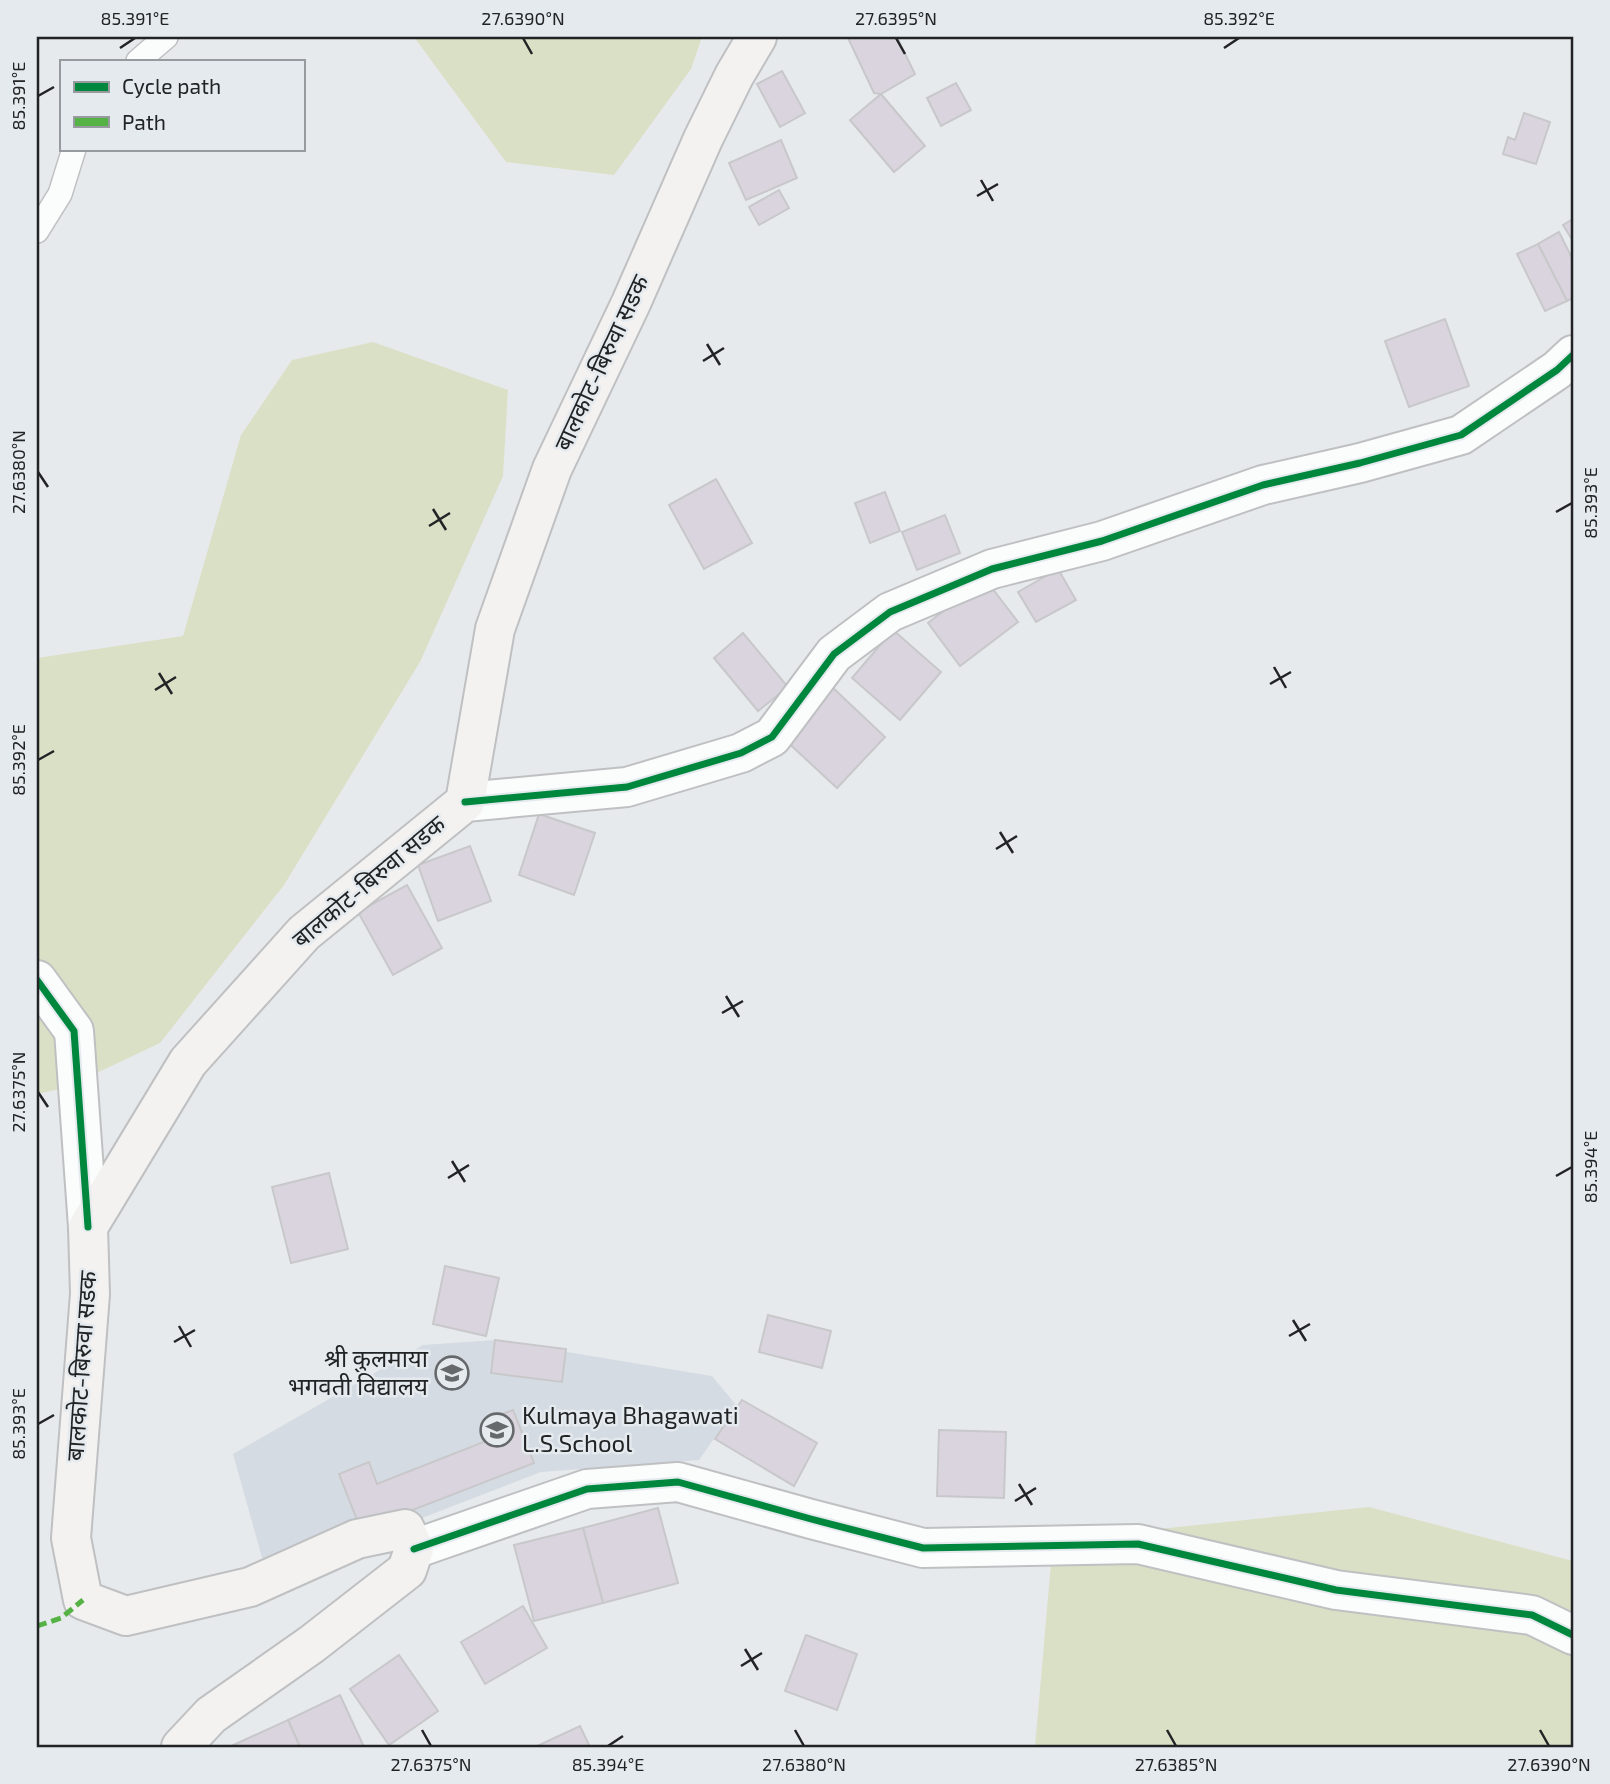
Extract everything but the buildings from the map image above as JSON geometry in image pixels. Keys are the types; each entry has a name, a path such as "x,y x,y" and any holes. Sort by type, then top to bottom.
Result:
{"main road":[{"name":"बालकोट-बिरुवा सडक","path":"414,1549 405,1530 357,1539 250,1587 126,1616 83,1600 71,1538 90,1294 88,1227 188,1062 304,933 465,802 495,629 552,469 631,303 703,139 757,37"},
{"path":"181,1747 211,1715 312,1644 407,1570 414,1549"}],"street":[{"path":"465,802 627,787 741,753 772,737 834,654 890,612 992,569 1102,541 1262,485 1360,463 1461,435 1557,370 1573,355"},
{"path":"37,980 74,1031 88,1227"},
{"path":"414,1549 587,1489 678,1482 923,1548 1138,1544 1336,1590 1532,1615 1573,1636"}],"lane":[{"path":"139,60 166,37"},
{"path":"37,231 60,194 74,150"}],"shaded area":[{"name":"Kulmaya Bhagawati L.S.School","path":"495,1340 712,1376 737,1406 699,1460 541,1472 365,1540 263,1561 233,1454 423,1345"}],"green space":[{"path":"414,37 702,37 691,69 614,175 506,162"},
{"path":"373,342 508,390 503,476 420,662 284,885 160,1043 65,1088 37,1094 37,658 183,636 241,435 292,360"},
{"path":"1369,1507 1573,1561 1573,1747 1035,1747 1053,1540"}],"marked path":[{"path":"37,1626 61,1618 83,1600"}],"cycle path":[{"path":"465,802 627,787 741,753 772,737 834,654 890,612 992,569 1102,541 1263,485 1360,463 1461,435 1557,370 1573,355"},
{"path":"37,980 74,1031 88,1227"},
{"path":"414,1549 587,1489 678,1482 923,1548 1138,1544 1336,1590 1532,1615 1573,1635"}],"place":[{"name":"श्री कुलमाया भगवती विद्यालय","path":"452,1373"},
{"name":"Kulmaya Bhagawati L.S.School","path":"497,1430"}]}
